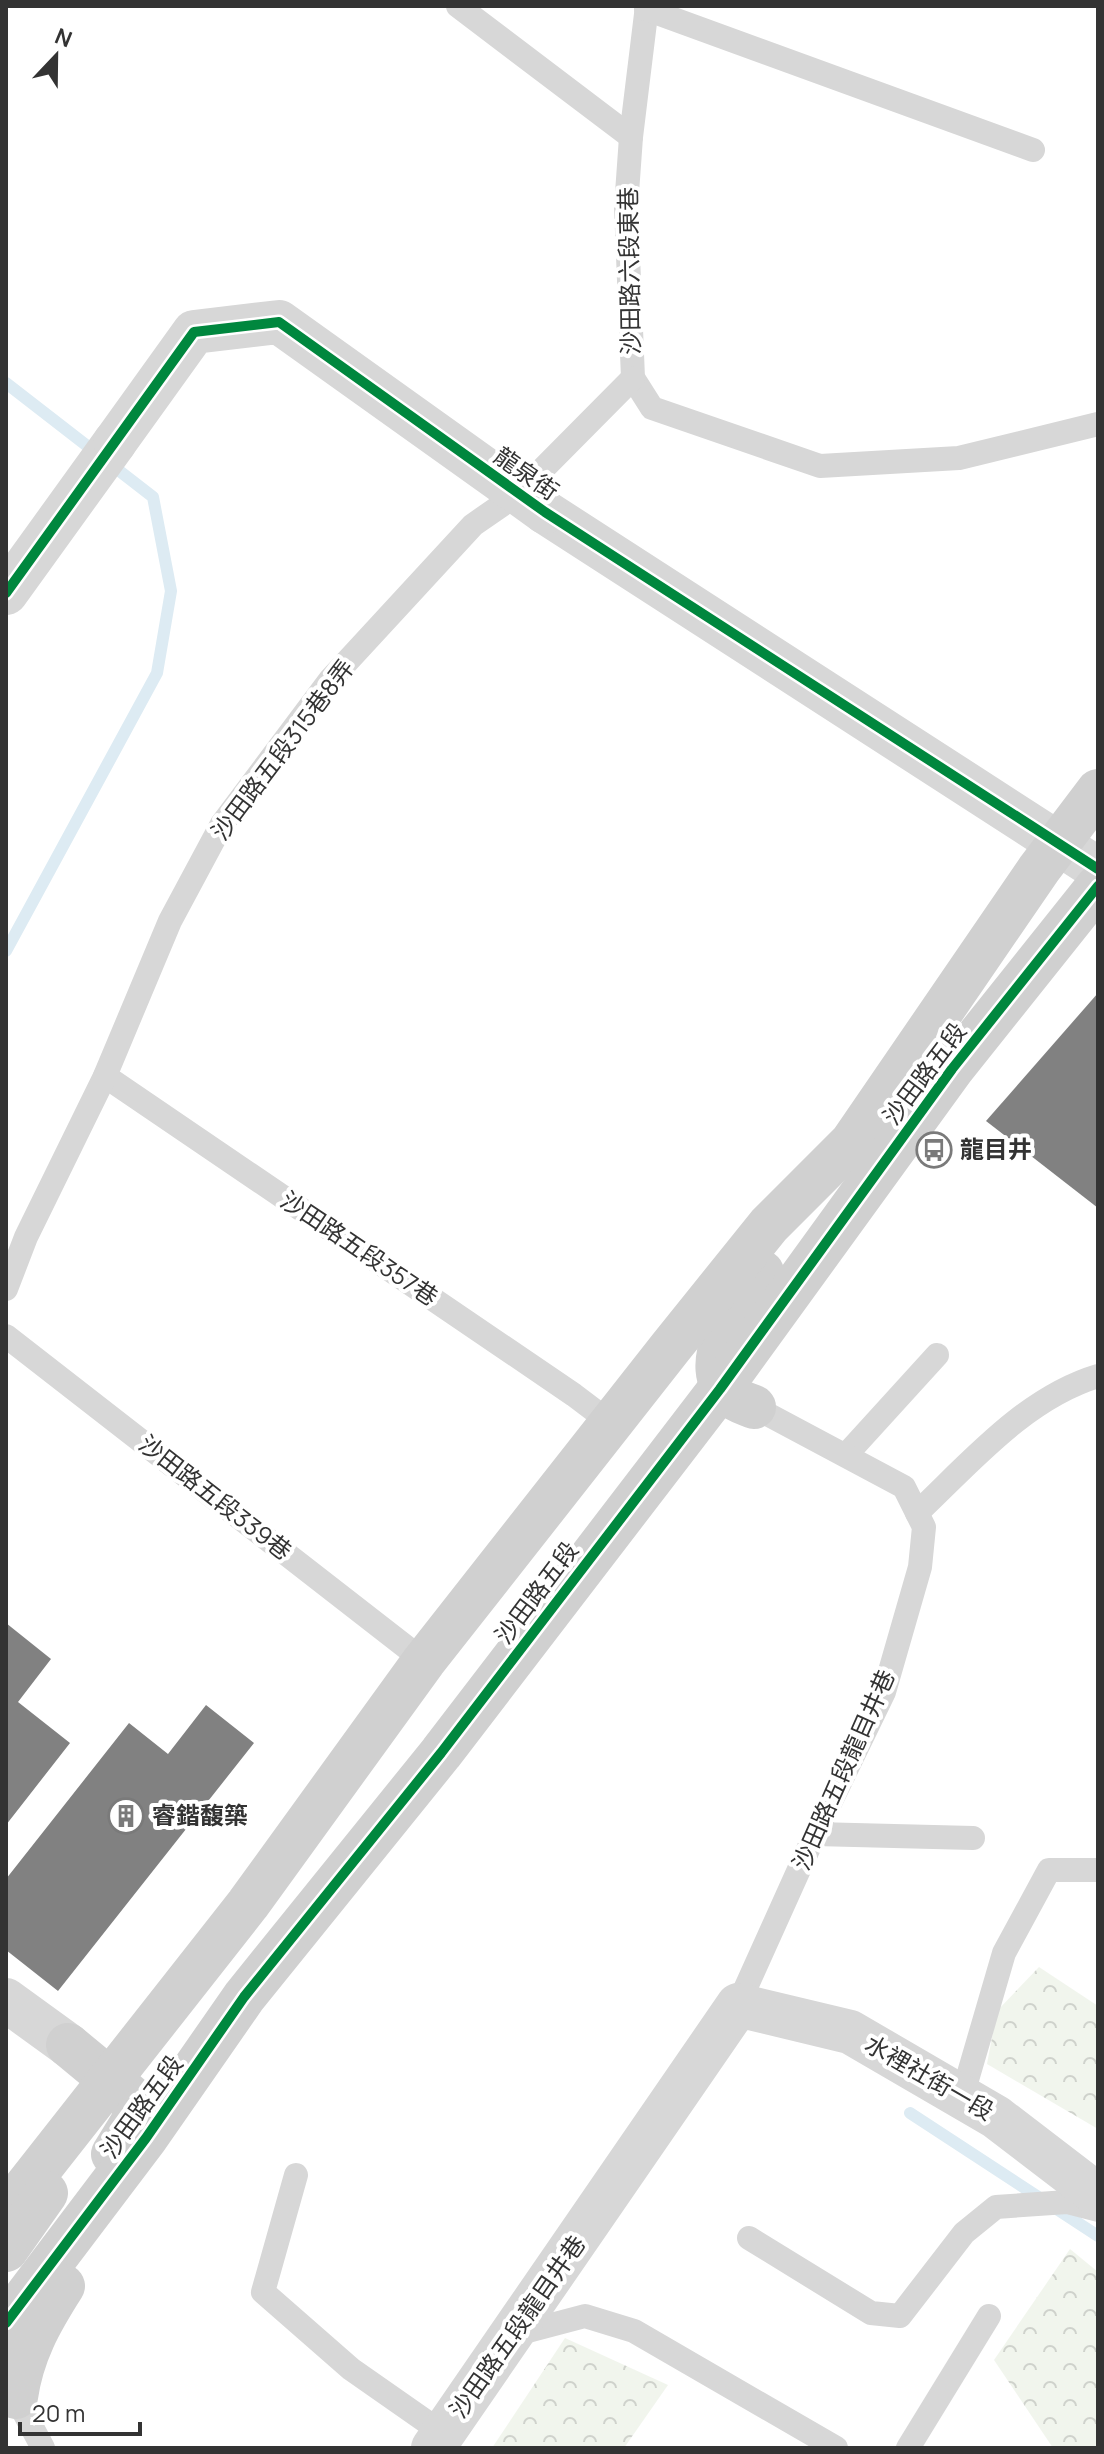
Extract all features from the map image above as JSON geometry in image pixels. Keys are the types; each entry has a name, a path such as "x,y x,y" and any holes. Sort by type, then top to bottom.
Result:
{"street":[{"name":"龍泉街","path":"6,593 194,332 279,322 545,512 1098,869"},
{"name":"沙田路五段","path":"6,2212 248,1904 424,1661 611,1423 769,1225 852,1142 1057,844 1098,791"},
{"name":"沙田路五段","path":"13,2313 146,2138 234,2011 490,1690 739,1396 952,1069 1098,886"},
{"path":"739,1396 718,1375 721,1338 744,1298 852,1142"},
{"name":"沙田路五段","path":"490,1690 501,1655 536,1597 639,1457 639,1440 611,1423"},
{"path":"6,2000 68,2045 105,2084 137,2102 132,2123 104,2166 51,2230 13,2313"},
{"name":"水裡社街一段","path":"738,2005 850,2032 996,2117 1083,2199"},
{"name":"沙田路五段龍目井巷","path":"438,2441 738,2005"},
{"path":"9,2381 19,2378 36,2329 107,2223 168,2149 194,2106 218,2056 234,2011"},
{"path":"6,2186 80,2076 77,2059 68,2045"},
{"path":"6,2250 23,2222 87,2141 104,2113 105,2084"}],"lane":[{"path":"458,6 631,137"},
{"path":"647,8 1033,150"},
{"name":"沙田路六段東巷","path":"647,8 626,207 633,378 652,408 820,466 959,458 1098,424"},
{"name":"沙田路五段315巷8弄","path":"6,1289 26,1237 105,1076 170,921 222,824 330,680 473,525 519,493 633,378"},
{"name":"沙田路五段357巷","path":"105,1076 611,1423"},
{"name":"沙田路五段339巷","path":"6,1336 424,1661"},
{"path":"846,1455 937,1355"},
{"path":"917,1513 1017,1420 1078,1382 1098,1376"},
{"name":"沙田路五段龍目井巷","path":"738,2005 815,1834 884,1692 920,1567 924,1527 904,1487 739,1396"},
{"path":"815,1834 973,1838"},
{"path":"962,2097 1004,1953 1049,1870 1098,1870"},
{"path":"296,2175 263,2292 438,2441"},
{"path":"749,2238 871,2313 900,2316 964,2233 996,2207 1083,2199 1098,2210"},
{"path":"513,2335 585,2316 634,2331 836,2448"},
{"path":"908,2448 989,2316"},
{"path":"9,2381 43,2448"}],"green space":[{"path":"1039,1967 1098,2006 1098,2129 987,2064 997,2011"},
{"path":"1070,2249 1098,2272 1098,2448 1053,2448 994,2360"},
{"path":"565,2338 668,2385 624,2448 492,2448"}],"building":[{"path":"1098,993 1098,1208 986,1121"},
{"path":"6,1623 51,1659 18,1702 70,1743 6,1825"},
{"name":"睿鍇馥築","path":"206,1705 254,1743 58,1991 6,1950 6,1879 129,1723 168,1754"}],"waterway":[{"path":"6,383 153,497 171,591 157,673 6,951"},
{"path":"910,2113 1098,2236"}],"cycle path":[{"path":"6,593 194,332 279,322 545,512 1098,869"},
{"path":"6,2323 146,2138 244,1997 441,1753 720,1389 952,1069 1098,886"}],"place":[{"name":"龍目井","path":"934,1150"},
{"name":"睿鍇馥築","path":"126,1816"}]}
